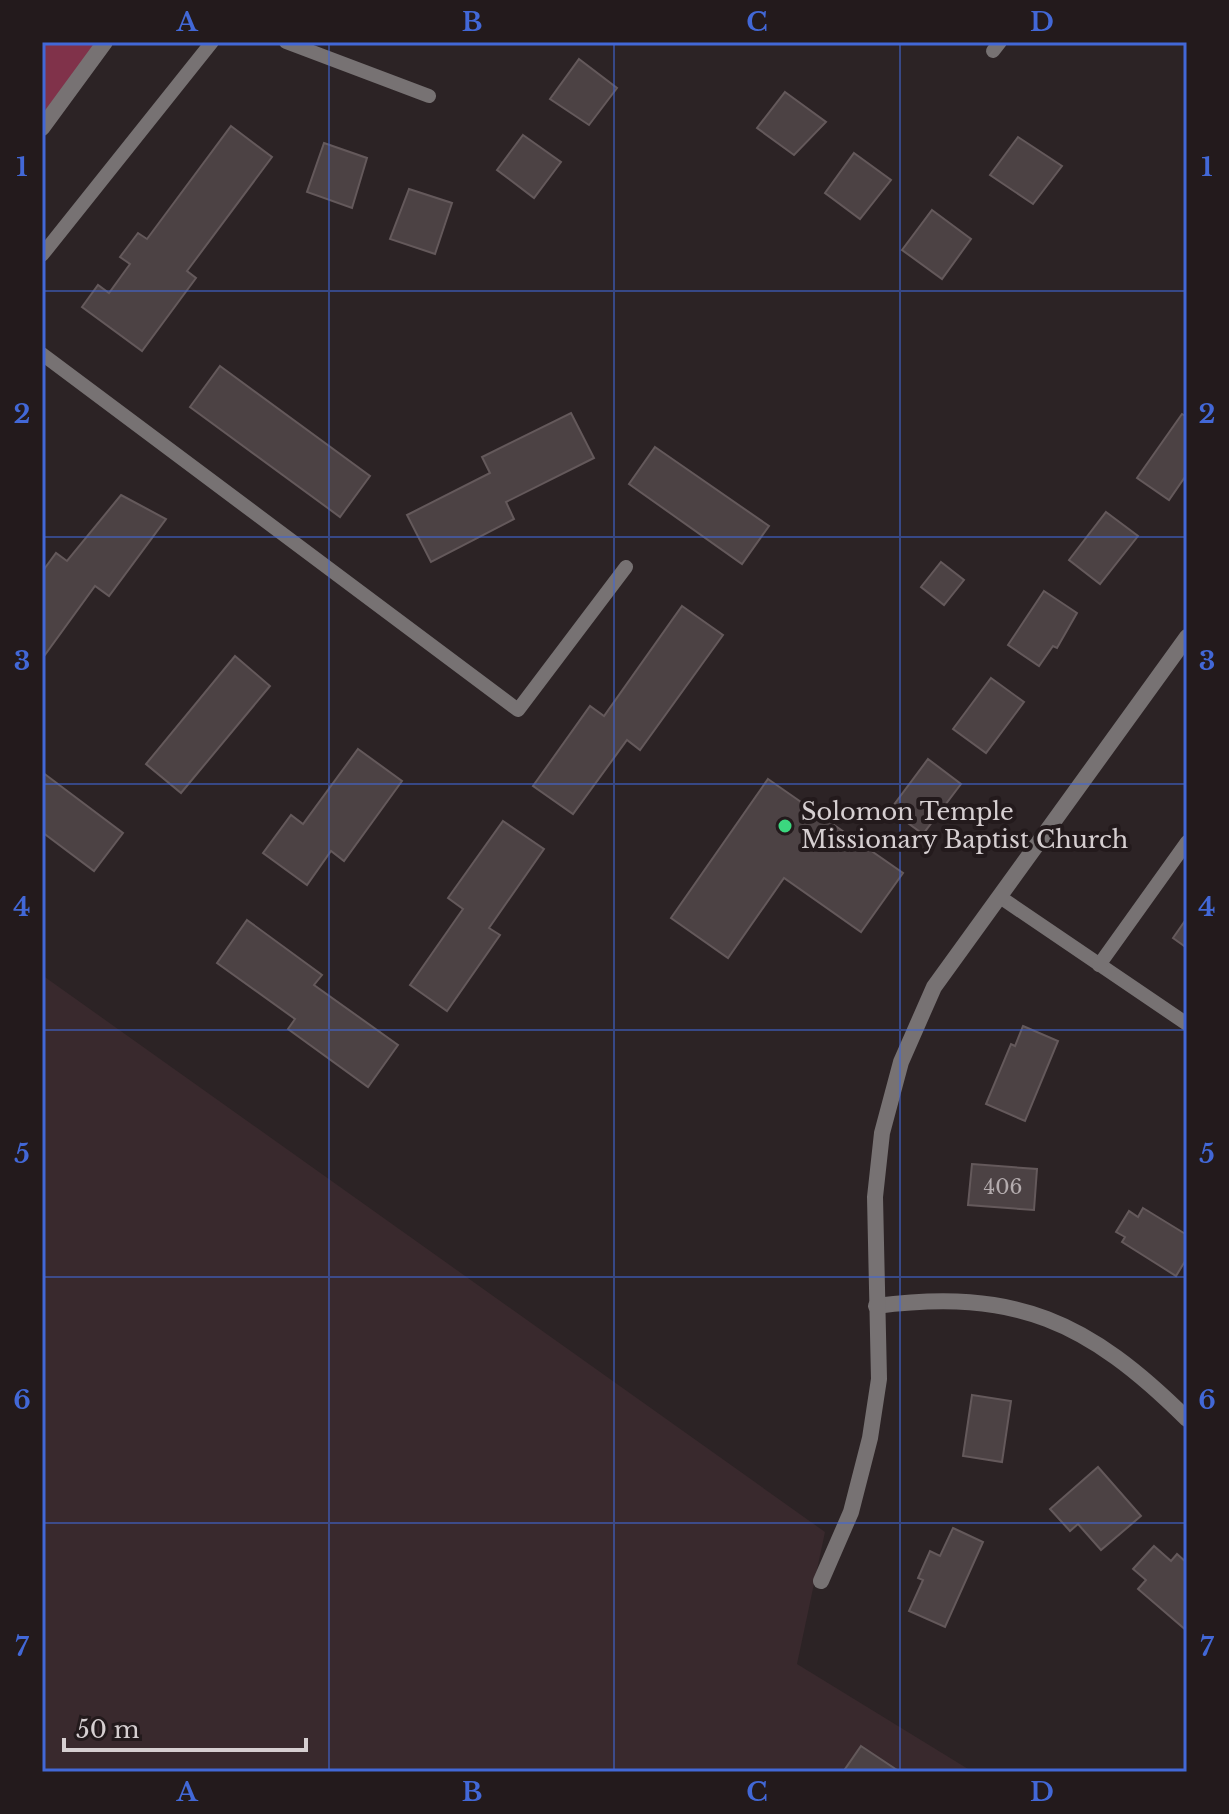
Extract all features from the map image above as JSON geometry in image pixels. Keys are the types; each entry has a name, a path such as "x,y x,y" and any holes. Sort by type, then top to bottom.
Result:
{"street":[{"path":"42,128 105,42"},
{"path":"821,1581 851,1512 870,1438 879,1379 875,1197 882,1133 901,1062 934,987 1187,637"},
{"path":"876,1306 932,1299 984,1301 1034,1313 1087,1335 1141,1374 1187,1419"}],"lane":[{"path":"42,255 212,42"},
{"path":"286,42 429,96"},
{"path":"42,354 518,710 626,567"},
{"path":"1099,965 1187,842"},
{"path":"1000,897 1187,1024"}],"shaded area":[{"path":"42,42 102,42 42,121"},
{"path":"42,975 825,1532 797,1664 973,1772 42,1772"}],"building":[{"path":"579,59 617,88 589,125 550,99"},
{"path":"785,92 826,122 794,155 757,128"},
{"path":"231,126 272,157 187,271 196,278 142,351 82,307 98,285 109,293 130,264 120,257 138,233 147,239"},
{"path":"523,135 561,162 534,198 497,170"},
{"path":"1018,137 1062,166 1033,204 990,175"},
{"path":"324,143 367,158 352,208 307,192"},
{"path":"854,153 891,180 860,219 825,193"},
{"path":"409,189 452,203 435,254 390,239"},
{"path":"932,210 971,239 942,279 902,250"},
{"path":"220,366 370,476 340,517 190,407"},
{"path":"571,413 594,458 506,502 514,519 431,562 407,515 490,473 482,457"},
{"path":"1182,414 1187,417 1187,474 1169,500 1137,478"},
{"path":"655,447 769,526 742,564 629,484"},
{"path":"121,495 166,519 109,596 95,586 42,659 42,572 56,553 67,561"},
{"path":"1106,512 1138,536 1100,584 1069,560"},
{"path":"941,562 964,580 944,605 921,587"},
{"path":"1044,591 1077,613 1057,648 1053,646 1039,666 1008,645"},
{"path":"682,606 723,635 640,750 627,740 573,814 533,786 590,706 604,716"},
{"path":"235,656 270,686 181,793 146,764"},
{"path":"991,678 1024,702 986,753 953,729"},
{"path":"358,749 402,781 344,861 331,851 307,885 263,853 291,815 303,824"},
{"path":"928,759 961,784 923,834 890,810"},
{"path":"42,772 123,833 94,871 42,832"},
{"name":"Solomon Temple Missionary Baptist Church","path":"768,779 903,873 861,932 784,878 728,958 671,918"},
{"path":"503,821 544,849 489,928 500,935 447,1011 410,985 463,909 448,898"},
{"path":"1187,918 1187,948 1173,938"},
{"path":"247,920 322,975 314,985 398,1045 368,1087 288,1029 295,1019 217,963"},
{"path":"1023,1026 1058,1041 1025,1121 986,1104 1011,1044 1015,1046"},
{"path":"972,1164 1037,1169 1034,1210 968,1205"},
{"path":"1143,1208 1187,1235 1187,1258 1176,1276 1122,1242 1125,1237 1116,1232 1129,1211 1138,1217"},
{"path":"972,1395 1011,1401 1002,1462 963,1456"},
{"path":"1098,1467 1141,1516 1101,1550 1078,1524 1070,1531 1050,1509"},
{"path":"953,1528 983,1542 945,1627 909,1611 923,1580 918,1578 930,1551 940,1556"},
{"path":"1154,1546 1171,1561 1177,1554 1187,1563 1187,1631 1138,1589 1146,1580 1133,1569"},
{"path":"861,1746 900,1772 843,1772"}],"place":[{"name":"Solomon Temple Missionary Baptist Church","path":"785,826"}]}
